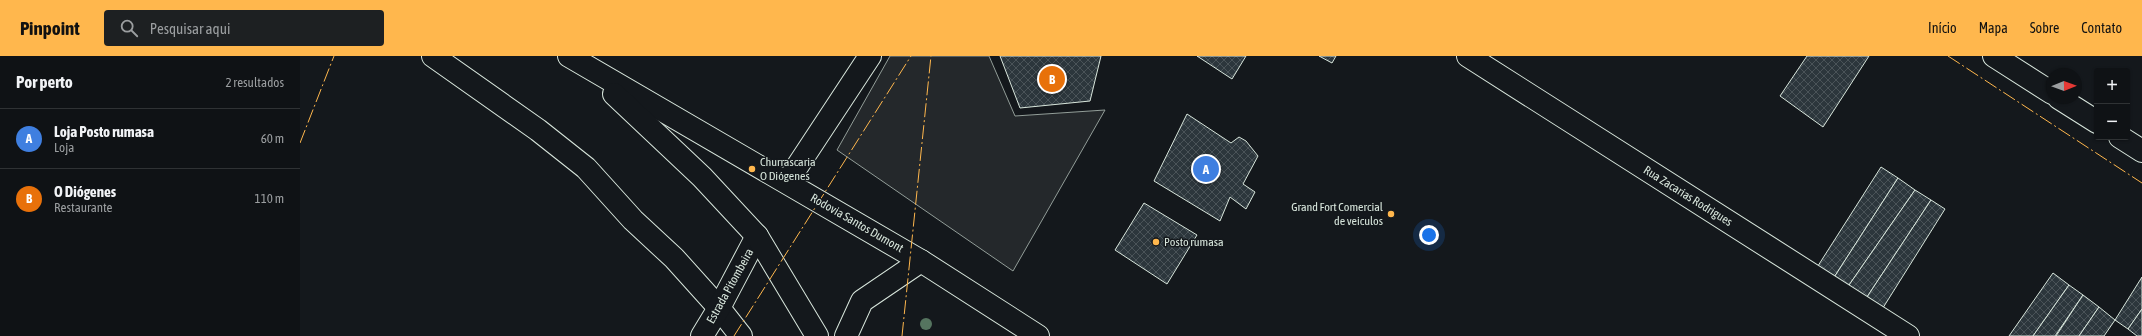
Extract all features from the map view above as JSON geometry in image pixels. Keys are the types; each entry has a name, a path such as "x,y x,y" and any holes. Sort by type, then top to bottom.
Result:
{"main road":[{"path":"434,56 538,130 586,168 633,220 674,258 720,308 741,336"},
{"path":"787,182 870,56"},
{"name":"Rua Zacarias Rodrigues","path":"1468,56 1908,336"},
{"path":"1994,56 2046,89"},
{"path":"573,59 670,145 757,236 817,336"},
{"name":"Rodovia Santos Dumont","path":"573,59 921,261 1028,333"},
{"path":"2068,104 2094,120"},
{"path":"2125,140 2142,151"},
{"name":"Estrada Pitombeira","path":"702,336 720,308 757,236"},
{"path":"846,336 862,301 921,261"}],"shaded area":[{"path":"890,56 989,56 1015,116 1105,110 1013,271 837,150"}],"building":[{"path":"1000,56 1101,56 1090,101 1020,108"},
{"path":"1197,56 1246,56 1232,79"},
{"path":"1319,56 1336,56 1332,63"},
{"path":"1807,56 1869,56 1823,127 1780,96"},
{"path":"1187,114 1231,143 1239,137 1246,141 1258,156 1243,184 1255,192 1246,209 1230,197 1220,221 1154,181"},
{"path":"1881,167 1898,178 1833,279 1816,269"},
{"path":"1898,178 1915,190 1847,288 1833,279"},
{"path":"1915,190 1931,200 1865,300 1847,288"},
{"path":"1931,200 1945,209 1881,311 1865,300"},
{"name":"Posto rumasa","path":"1144,203 1197,235 1167,284 1115,250"},
{"path":"2053,273 2069,285 2033,336 2009,336"},
{"path":"2142,277 2142,309 2128,329 2115,320"},
{"path":"2069,285 2083,295 2055,336 2033,336"},
{"path":"2083,295 2099,307 2079,336 2056,336"},
{"path":"2099,307 2115,320 2104,336 2079,336"},
{"path":"2142,309 2142,336 2137,336 2128,329"}],"power":[{"path":"300,143 334,56"},
{"path":"734,336 911,56"},
{"path":"902,336 931,56"},
{"path":"1948,56 2142,183"}],"place":[{"name":"O Diógenes","path":"1052,79"},
{"name":"Churrascaria O Diógenes","path":"752,169"},
{"name":"Loja Posto rumasa","path":"1206,169"},
{"name":"Grand Fort Comercial de veiculos","path":"1391,214"},
{"name":"Posto rumasa","path":"1156,242"}]}
